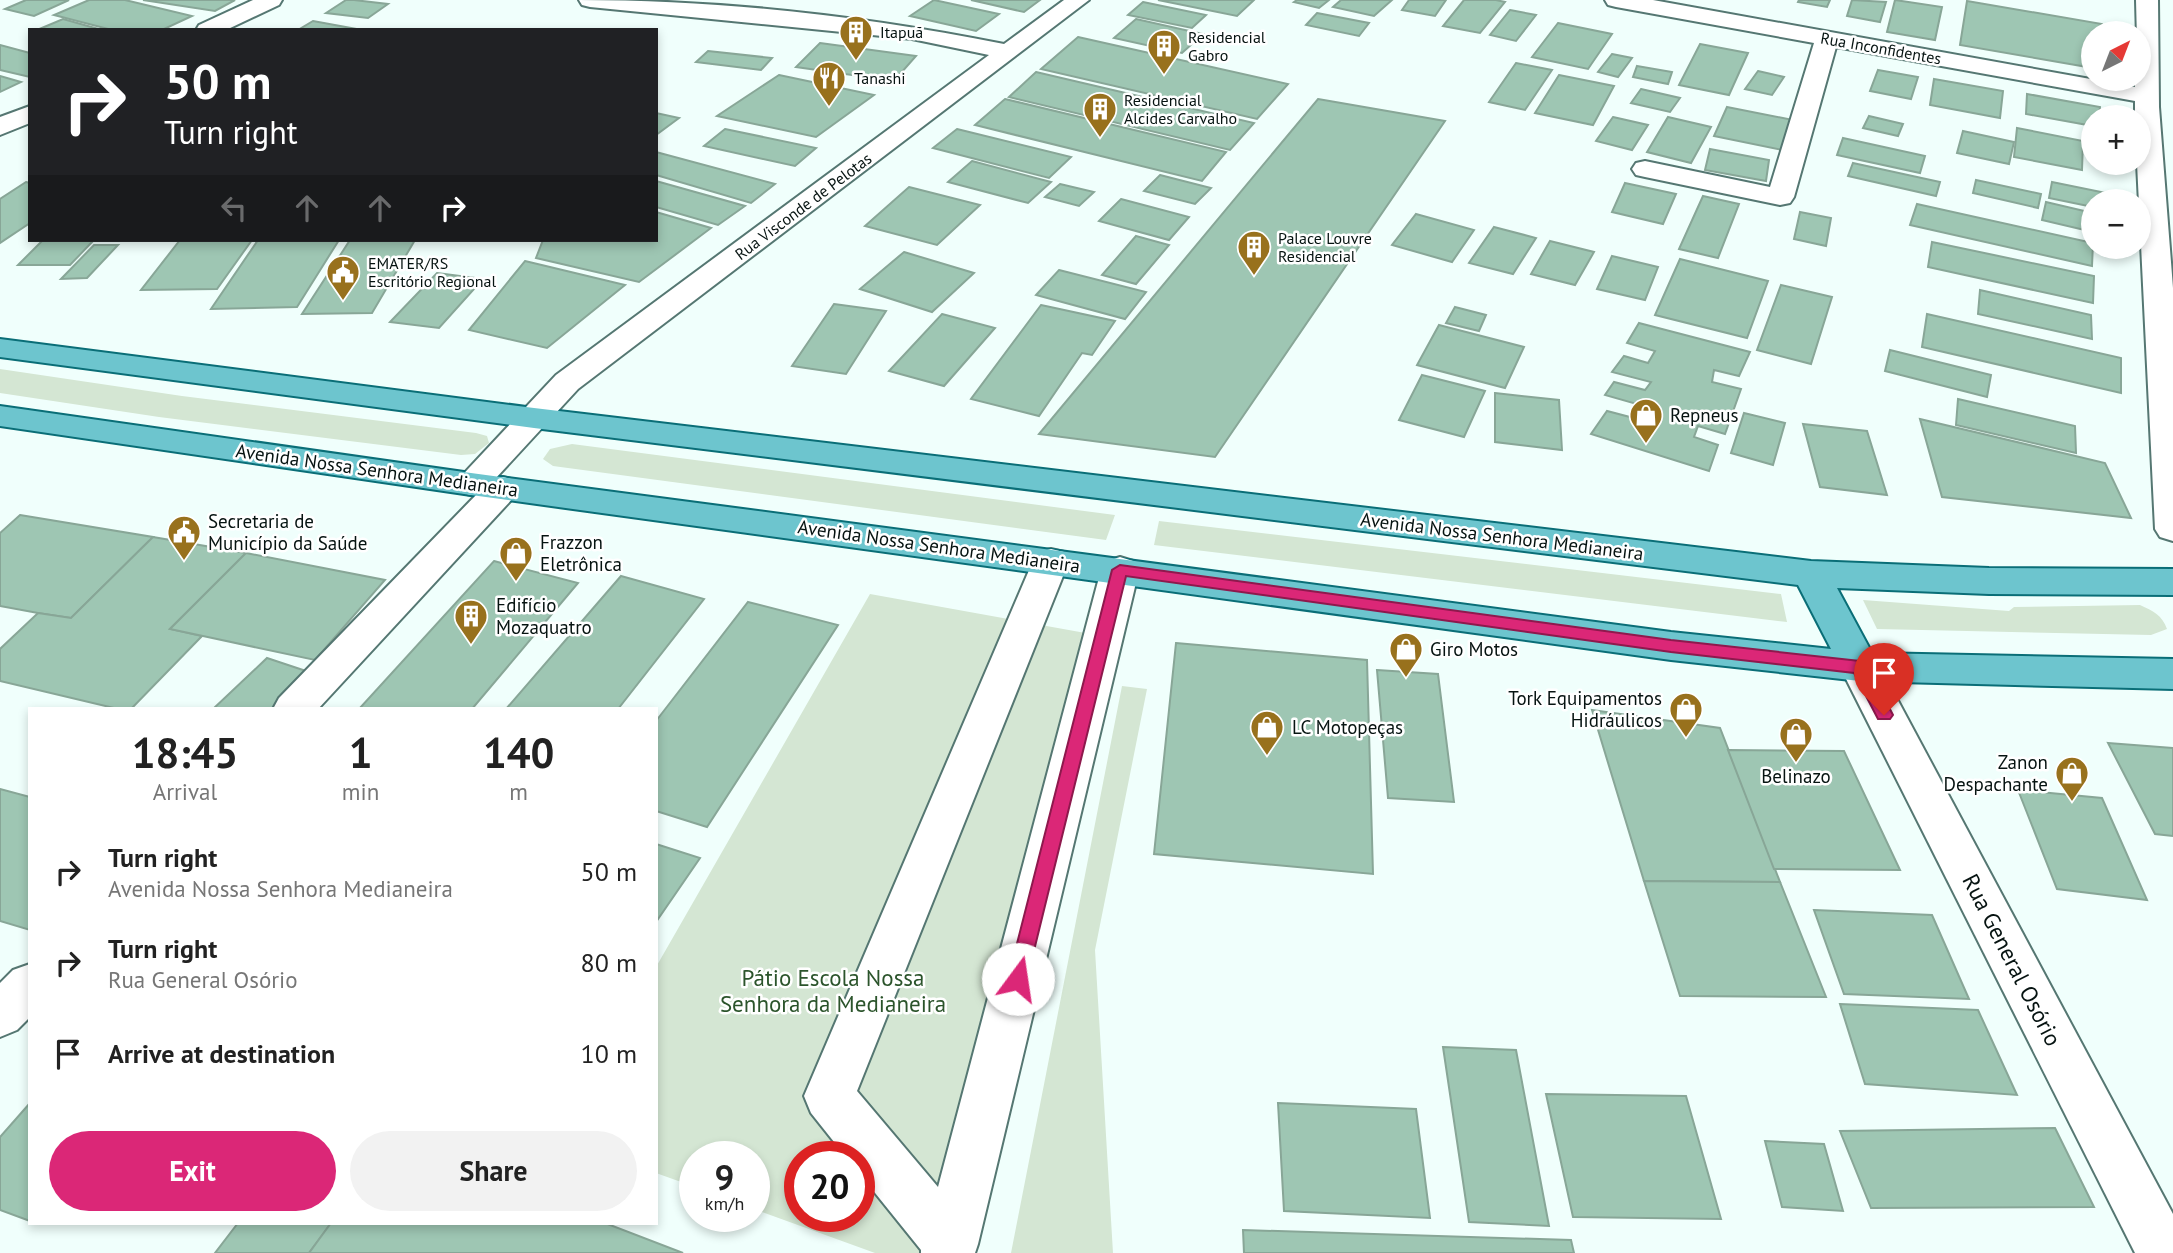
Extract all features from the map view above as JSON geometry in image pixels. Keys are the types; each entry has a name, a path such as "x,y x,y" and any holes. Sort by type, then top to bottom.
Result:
{"main road":[{"name":"Avenida Nossa Senhora Medianeira","path":"0,348 534,418 1811,574 1989,581 2173,582"},
{"name":"Avenida Nossa Senhora Medianeira","path":"0,416 487,486 1671,646 1860,667 2173,674"},
{"path":"1811,574 1860,667"}],"street":[{"path":"211,28 271,0"},
{"path":"590,0 912,32 1009,52"},
{"name":"Rua Visconde de Pelotas","path":"295,707 487,486 534,418 567,382 1078,0"},
{"name":"Rua Inconfidentes","path":"1616,0 2146,96"},
{"path":"2147,0 2146,96 2173,529"},
{"path":"1645,169 1780,197 1827,38"},
{"path":"0,127 28,114"},
{"path":"949,1248 829,1096 1051,561"},
{"path":"949,1248 1120,570"},
{"name":"Rua General Osório","path":"1860,667 2164,1253"}],"green space":[{"path":"0,369 182,396 476,433 487,436 489,443 475,454 461,455 159,417 0,393"},
{"path":"572,444 1115,515 1106,540 553,466 543,459 550,449"},
{"path":"1159,521 1781,594 1787,622 1154,545"},
{"name":"Pátio Escola Nossa Senhora da Medianeira","path":"870,594 1091,634 940,1253 875,1253 817,1232 875,1232 875,1141 784,1141 784,1220 770,1215 770,1141 679,1141 679,1181 658,1174 658,964"},
{"path":"1863,600 2009,611 2014,607 2140,605 2156,614 2167,629 2151,635 1877,629"},
{"path":"1122,686 1147,689 1095,950 1113,1253 1011,1253"}],"building":[{"path":"26,0 69,0 34,16 5,9"},
{"path":"89,0 125,0 192,16 166,28 104,28 54,15"},
{"path":"143,0 235,0 215,11"},
{"path":"346,0 388,4 368,18 326,13"},
{"path":"934,0 999,14 976,31 910,16"},
{"path":"971,0 1040,0 1024,12"},
{"path":"1158,0 1254,0 1237,16"},
{"path":"1329,0 1319,8 1294,2"},
{"path":"1341,0 1392,0 1374,16 1333,7"},
{"path":"1409,0 1446,0 1435,16 1402,10"},
{"path":"1464,0 1505,2 1480,33 1443,26"},
{"path":"1830,0 1827,7 1798,2"},
{"path":"1852,0 1886,2 1880,22 1847,16"},
{"path":"1895,0 1942,7 1935,40 1887,32"},
{"path":"1967,1 2084,21 2081,21 2081,66 1960,45"},
{"path":"1143,2 1206,15 1192,28 1128,15"},
{"path":"1510,10 1536,15 1516,41 1490,35"},
{"path":"1317,13 1369,23 1359,36 1306,25"},
{"path":"63,19 95,28 42,28"},
{"path":"1136,19 1203,34 1182,53 1114,38"},
{"path":"313,21 351,28 301,28"},
{"path":"1558,23 1612,34 1588,69 1532,57"},
{"name":"Residencial Gabro","path":"1078,37 1288,84 1257,119 1041,69"},
{"name":"Itapuã","path":"820,43 916,56 894,81 796,67"},
{"path":"1700,44 1748,53 1729,95 1679,85"},
{"path":"0,45 28,52 28,77 0,70"},
{"path":"708,51 772,58 761,70 696,62"},
{"path":"1612,54 1632,58 1618,77 1598,72"},
{"path":"1516,63 1552,70 1525,110 1489,102"},
{"path":"1637,66 1672,72 1668,84 1633,77"},
{"path":"1878,70 1918,77 1911,99 1870,91"},
{"path":"1758,71 1784,77 1772,95 1745,89"},
{"path":"1036,72 1254,123 1230,150 1009,97"},
{"path":"779,75 874,95 816,137 717,116"},
{"path":"1559,75 1614,86 1593,125 1535,113"},
{"path":"0,76 21,82 0,92"},
{"path":"1934,79 2003,91 2000,118 1930,105"},
{"path":"1641,89 1680,98 1670,112 1631,103"},
{"path":"2027,94 2089,105 2081,105 2081,124 2026,114"},
{"name":"Residencial Alcides Carvalho","path":"1005,99 1226,152 1202,181 975,125"},
{"name":"Palace Louvre Residencial","path":"1318,99 1445,121 1215,457 1039,434"},
{"path":"1727,107 1793,120 1782,150 1714,136"},
{"path":"658,113 679,118 658,134"},
{"path":"1869,116 1903,124 1898,136 1863,128"},
{"path":"1613,117 1648,125 1632,150 1596,141"},
{"path":"1668,117 1711,127 1691,163 1647,152"},
{"path":"2017,128 2081,141 2081,170 2014,157"},
{"path":"725,129 816,148 795,166 704,146"},
{"path":"957,129 1071,157 1049,178 933,148"},
{"path":"1963,131 2014,142 2009,164 1957,153"},
{"path":"1843,138 1925,156 1920,173 1837,155"},
{"path":"1710,149 1769,160 1766,181 1705,170"},
{"path":"658,153 775,184 751,203 658,176"},
{"path":"972,161 1051,182 1028,203 948,182"},
{"path":"1853,163 1940,182 1936,196 1848,176"},
{"path":"1160,175 1211,188 1195,204 1144,191"},
{"path":"1976,180 2041,194 2038,208 1973,193"},
{"path":"28,182 28,224 0,243 0,199"},
{"path":"658,182 745,206 718,225 658,208"},
{"path":"2052,182 2086,189 2081,189 2081,205 2049,198"},
{"path":"1625,183 1676,194 1663,224 1612,212"},
{"path":"1060,184 1094,192 1079,206 1045,197"},
{"path":"909,187 980,205 937,245 865,226"},
{"path":"1703,196 1739,204 1718,258 1679,249"},
{"path":"1121,199 1189,217 1169,240 1099,221"},
{"path":"2046,202 2081,210 2081,229 2042,220"},
{"path":"1917,204 2081,240 2081,259 2092,259 2092,266 1910,225"},
{"path":"1800,212 1831,218 1826,246 1794,239"},
{"path":"658,213 711,228 639,282 536,258 542,242 658,242"},
{"path":"1416,214 1474,230 1452,262 1392,245"},
{"path":"1494,227 1536,238 1513,274 1469,263"},
{"path":"1136,236 1169,245 1136,284 1102,275"},
{"path":"1550,241 1594,252 1575,285 1531,274"},
{"path":"41,242 92,242 70,265 18,265"},
{"path":"178,242 251,242 217,289 141,290"},
{"path":"257,242 338,242 297,307 211,309"},
{"path":"349,242 414,242 372,313 302,314"},
{"path":"1932,242 2094,276 2093,303 1928,267"},
{"path":"94,245 118,245 87,278 61,279"},
{"path":"904,252 974,273 932,312 860,289"},
{"path":"1612,256 1658,267 1645,300 1597,289"},
{"path":"1680,259 1768,281 1747,338 1655,315"},
{"path":"525,261 625,285 547,348 469,330"},
{"path":"1059,270 1146,292 1125,319 1036,295"},
{"path":"437,273 483,279 439,328 390,322"},
{"path":"1781,285 1832,297 1811,364 1757,350"},
{"path":"1980,290 2091,315 2092,339 1978,314"},
{"path":"834,304 886,311 846,374 792,366"},
{"path":"1041,305 1115,321 1092,355 1082,353 1039,416 971,399"},
{"path":"1455,307 1486,315 1479,331 1446,323"},
{"path":"942,314 995,328 944,386 889,371"},
{"path":"1927,314 2121,358 2121,393 1922,347"},
{"path":"1639,323 1750,352 1739,376 1714,370 1712,382 1741,389 1725,434 1698,426 1694,437 1718,445 1709,471 1591,434 1607,411 1630,417 1637,404 1605,395 1614,382 1645,390 1651,382 1612,372 1624,356 1648,363 1655,351 1627,343"},
{"path":"1439,325 1524,347 1505,388 1417,365"},
{"path":"1890,350 1991,375 1987,397 1885,371"},
{"path":"1422,375 1485,391 1464,437 1399,420"},
{"path":"1495,393 1559,400 1562,450 1495,442"},
{"path":"1958,399 2075,426 2076,453 1956,425"},
{"path":"1744,413 1785,423 1773,465 1731,453"},
{"path":"1920,419 2105,463 2131,518 1942,497"},
{"path":"1803,424 1867,431 1887,495 1820,487"},
{"path":"20,515 153,537 71,618 38,613 0,606 0,533"},
{"path":"153,537 246,553 170,629 202,636 133,707 110,707 0,681 0,649 38,613 71,618"},
{"path":"246,553 385,580 315,660 170,629"},
{"name":"Edifício Mozaquatro","path":"494,561 578,583 474,707 361,707"},
{"path":"621,576 704,599 620,707 508,707"},
{"path":"748,602 838,625 707,827 658,812 658,718"},
{"name":"LC Motopeças","path":"1176,643 1367,660 1373,874 1154,854"},
{"path":"267,658 315,674 282,707 215,707"},
{"path":"1377,670 1438,674 1454,802 1388,798"},
{"path":"1592,710 1720,728 1780,882 1644,881"},
{"path":"2108,743 2173,748 2173,836 2155,834"},
{"path":"1728,750 1844,751 1900,870 1774,869"},
{"path":"0,789 28,796 28,929 0,921"},
{"path":"2018,790 2102,798 2147,900 2057,889"},
{"path":"658,845 700,858 658,919"},
{"path":"1644,881 1780,882 1826,997 1680,996"},
{"path":"1814,910 1932,915 1969,999 1844,994"},
{"path":"1840,1004 1978,1010 2017,1095 1865,1084"},
{"path":"1443,1047 1516,1050 1549,1226 1469,1222"},
{"path":"1546,1094 1686,1096 1721,1219 1573,1217"},
{"path":"1278,1103 1416,1109 1430,1218 1284,1211"},
{"path":"28,1105 28,1220 0,1210 0,1137"},
{"path":"2055,1128 2094,1207 1871,1208 1840,1131"},
{"path":"1765,1141 1824,1144 1843,1211 1782,1207"},
{"path":"236,1225 330,1225 309,1253 215,1253"},
{"path":"330,1225 610,1225 683,1253 309,1253"},
{"path":"1243,1230 1571,1240 1574,1253 1244,1253"}],"place":[{"name":"Itapuã","path":"856,62"},
{"name":"Residencial Gabro","path":"1164,76"},
{"name":"Tanashi","path":"829,108"},
{"name":"Residencial Alcides Carvalho","path":"1100,139"},
{"name":"Palace Louvre Residencial","path":"1254,277"},
{"name":"EMATER/RS Escritório Regional","path":"343,302"},
{"name":"Repneus","path":"1646,445"},
{"name":"Secretaria de Município da Saúde","path":"184,562"},
{"name":"Frazzon Eletrônica","path":"516,583"},
{"name":"Edifício Mozaquatro","path":"471,646"},
{"name":"Giro Motos","path":"1406,679"},
{"name":"Tork Equipamentos Hidráulicos","path":"1686,739"},
{"name":"LC Motopeças","path":"1267,757"},
{"name":"Belinazo","path":"1796,764"},
{"name":"Zanon Despachante","path":"2072,803"}],"route":[{"path":"1018,979 1120,570 1671,646 1860,667 1884,715"}]}
